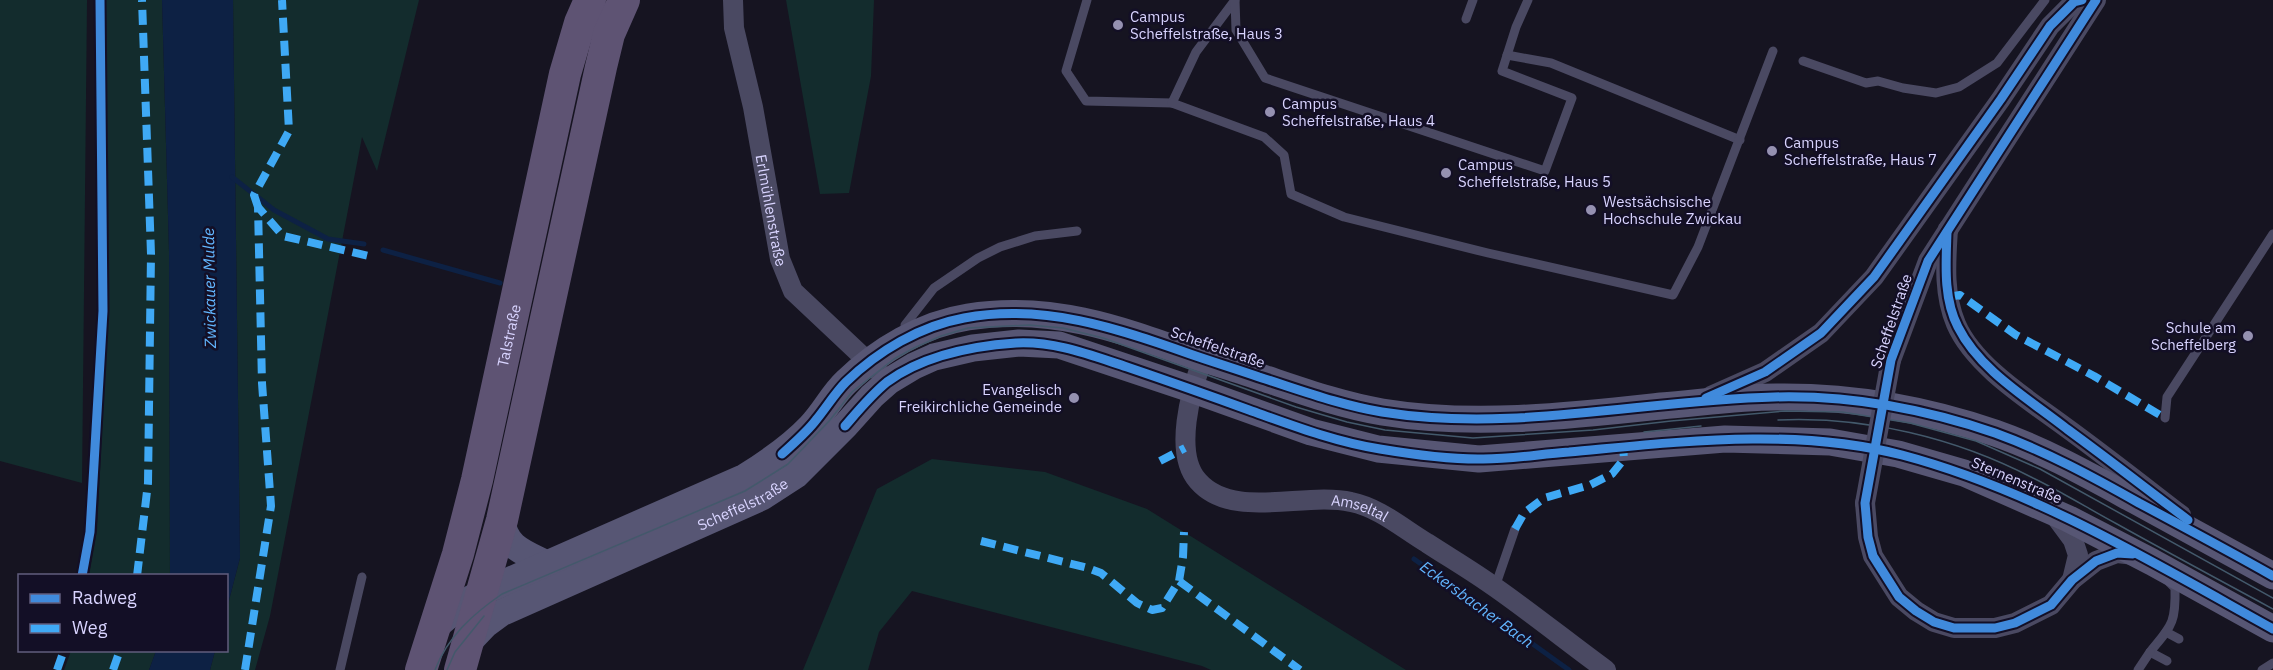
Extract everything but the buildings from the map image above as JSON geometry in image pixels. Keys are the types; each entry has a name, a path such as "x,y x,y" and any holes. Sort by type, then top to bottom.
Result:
{"main road":[{"name":"Talstraße","path":"463,658 473,603 477,480 565,74 580,23 590,0"},
{"name":"Talstraße","path":"421,670 434,628 473,603 502,520 601,67 609,34 624,0"}],"street":[{"name":"Erlmühlenstraße","path":"733,0 734,28 753,107 780,259 793,291 889,381"},
{"name":"Scheffelstraße","path":"1694,403 1765,372 1821,333 1837,317 1874,277 2050,26 2074,3 2082,0"},
{"name":"Scheffelstraße","path":"2096,0 1924,270 1890,360 1865,503 1868,537 1873,556 1899,597 1934,622 1954,628 1995,628 2015,623 2051,605 2072,580 2105,556 2117,553 2145,558"},
{"path":"1948,229 1946,263 1948,297 1956,324 1968,345 2023,396 2227,550 2273,576"},
{"name":"Scheffelstraße","path":"473,603 547,564 732,483 764,465 782,454 813,424 843,384 868,362 908,338 938,324 968,317 1018,312 1064,316 1129,332 1320,398 1380,412 1433,418 1476,419 1597,413 1775,397 1870,402 1915,411 1993,433 2093,477 2227,550"},
{"name":"Scheffelstraße","path":"473,603 762,497 796,475 889,381 934,357 973,348 1019,343 1059,345 1311,432 1378,449 1479,459 1725,439"},
{"name":"Amseltal","path":"1203,359 1191,389 1185,448 1188,466 1198,482 1224,499 1270,503 1314,499 1351,502 1387,516 1495,587 1605,670"},
{"name":"Sternenstraße","path":"1725,439 1830,442 1898,454 1964,473 2052,512 2145,558 2273,628"},
{"path":"2052,512 2073,540 2078,555 2072,580"},
{"path":"502,520 503,530 509,542 518,550 547,564"}],"lane":[{"path":"1087,0 1066,71 1086,101 1172,103 1264,137 1284,155 1291,194 1344,217 1488,253 1673,295 1698,247 1773,51"},
{"path":"1172,103 1197,52 1235,0"},
{"path":"1235,0 1236,30 1265,78 1545,171 1572,98 1502,71 1528,0"},
{"path":"1466,19 1473,0"},
{"path":"1803,61 1866,83 1878,81 1936,93 1959,87 1997,63 2045,0"},
{"path":"1507,55 1551,63 1740,140"},
{"path":"908,338 905,325 934,288 978,258 1000,247 1035,236 1077,231"},
{"path":"2165,418 2167,397 2273,234"},
{"path":"1495,587 1515,529"},
{"path":"2138,670 2176,615 2175,588 2145,558"},
{"path":"340,670 362,577"},
{"path":"2166,632 2179,639"},
{"path":"2150,652 2166,661"},
{"path":"2262,670 2273,663"}],"green space":[{"path":"0,0 87,0 82,483 0,461"},
{"path":"106,0 162,0 169,251 170,574 89,574 97,531 108,310"},
{"path":"233,0 419,0 377,171 362,137 270,616 255,670 210,670 215,652 228,652 228,604 240,558"},
{"path":"786,0 874,0 871,76 849,193 820,194"},
{"path":"932,459 1045,472 1147,509 1406,670 1211,670 912,591 879,632 868,670 803,670 877,489"},
{"path":"70,652 156,652 149,670 64,670"}],"water":[{"name":"Zwickauer Mulde","path":"162,0 233,0 240,558 228,604 228,574 170,574 169,251"},
{"path":"155,652 215,652 210,670 149,670"}],"waterway":[{"name":"Eckersbacher Bach","path":"232,177 274,210 328,239 364,244"},
{"name":"Eckersbacher Bach","path":"383,250 500,283"},
{"name":"Eckersbacher Bach","path":"1414,559 1569,670"}],"tram line":[{"path":"435,670 454,636 502,594 745,491 788,464 830,420 852,392 894,359 941,336 968,328 1029,325 1063,328 1103,338 1296,407 1385,430 1473,438 1593,430 1785,411 1842,412 1910,423 1976,441 2040,469 2273,598"},
{"path":"1778,420 1811,420 1877,426 1910,432 1973,452 2044,483 2273,609"},
{"path":"1644,432 1701,426"},
{"path":"447,670 455,652 484,616"}],"marked path":[{"path":"137,574 148,483 151,254 142,0"},
{"path":"258,207 254,195 289,131 282,0"},
{"path":"245,670 271,506 262,383 258,207 283,236 369,256"},
{"path":"1948,297 1960,295 2016,335 2094,376 2165,418"},
{"path":"1515,529 1524,513 1544,498 1590,485 1612,474 1624,459 1623,447"},
{"path":"1160,461 1185,448"},
{"path":"981,541 1101,573 1137,603 1152,610 1162,608 1179,581 1184,532"},
{"path":"1179,581 1300,670"},
{"path":"57,670 63,652"},
{"path":"113,670 119,652"}],"cycle path":[{"path":"82,574 90,532 103,311 100,0"},
{"path":"1706,398 1765,372 1821,333 1874,277 2050,26 2074,2 2082,0"},
{"path":"2096,0 1928,261 1891,360 1865,503 1868,537 1873,556 1899,597 1934,622 1954,628 1995,628 2015,623 2051,605 2072,580 2096,561 2117,553 2133,554"},
{"path":"1947,232 1946,280 1950,304 1953,316 1967,343 2006,383 2188,520"},
{"path":"782,454 809,429 846,382 900,341 932,327 964,318 993,314 1051,316 1135,335 1305,392 1351,405 1382,412 1431,418 1529,417 1725,399 1774,397 1830,398 1886,405 1968,424 2014,440 2104,484 2273,576"},
{"path":"845,426 881,387 916,365 965,350 999,344 1030,343 1045,344 1100,358 1330,438 1363,446 1416,454 1466,459 1501,459 1652,444 1736,439 1820,441 1861,446 1902,455 1951,470 2046,508 2138,554 2273,629"}],"place":[{"name":"Campus Scheffelstraße, Haus 3","path":"1118,25"},
{"name":"Campus Scheffelstraße, Haus 4","path":"1270,112"},
{"name":"Campus Scheffelstraße, Haus 7","path":"1772,151"},
{"name":"Campus Scheffelstraße, Haus 5","path":"1446,173"},
{"name":"Westsächsische Hochschule Zwickau","path":"1591,210"},
{"name":"Schule am Scheffelberg","path":"2248,336"},
{"name":"Evangelisch Freikirchliche Gemeinde","path":"1074,398"}]}
